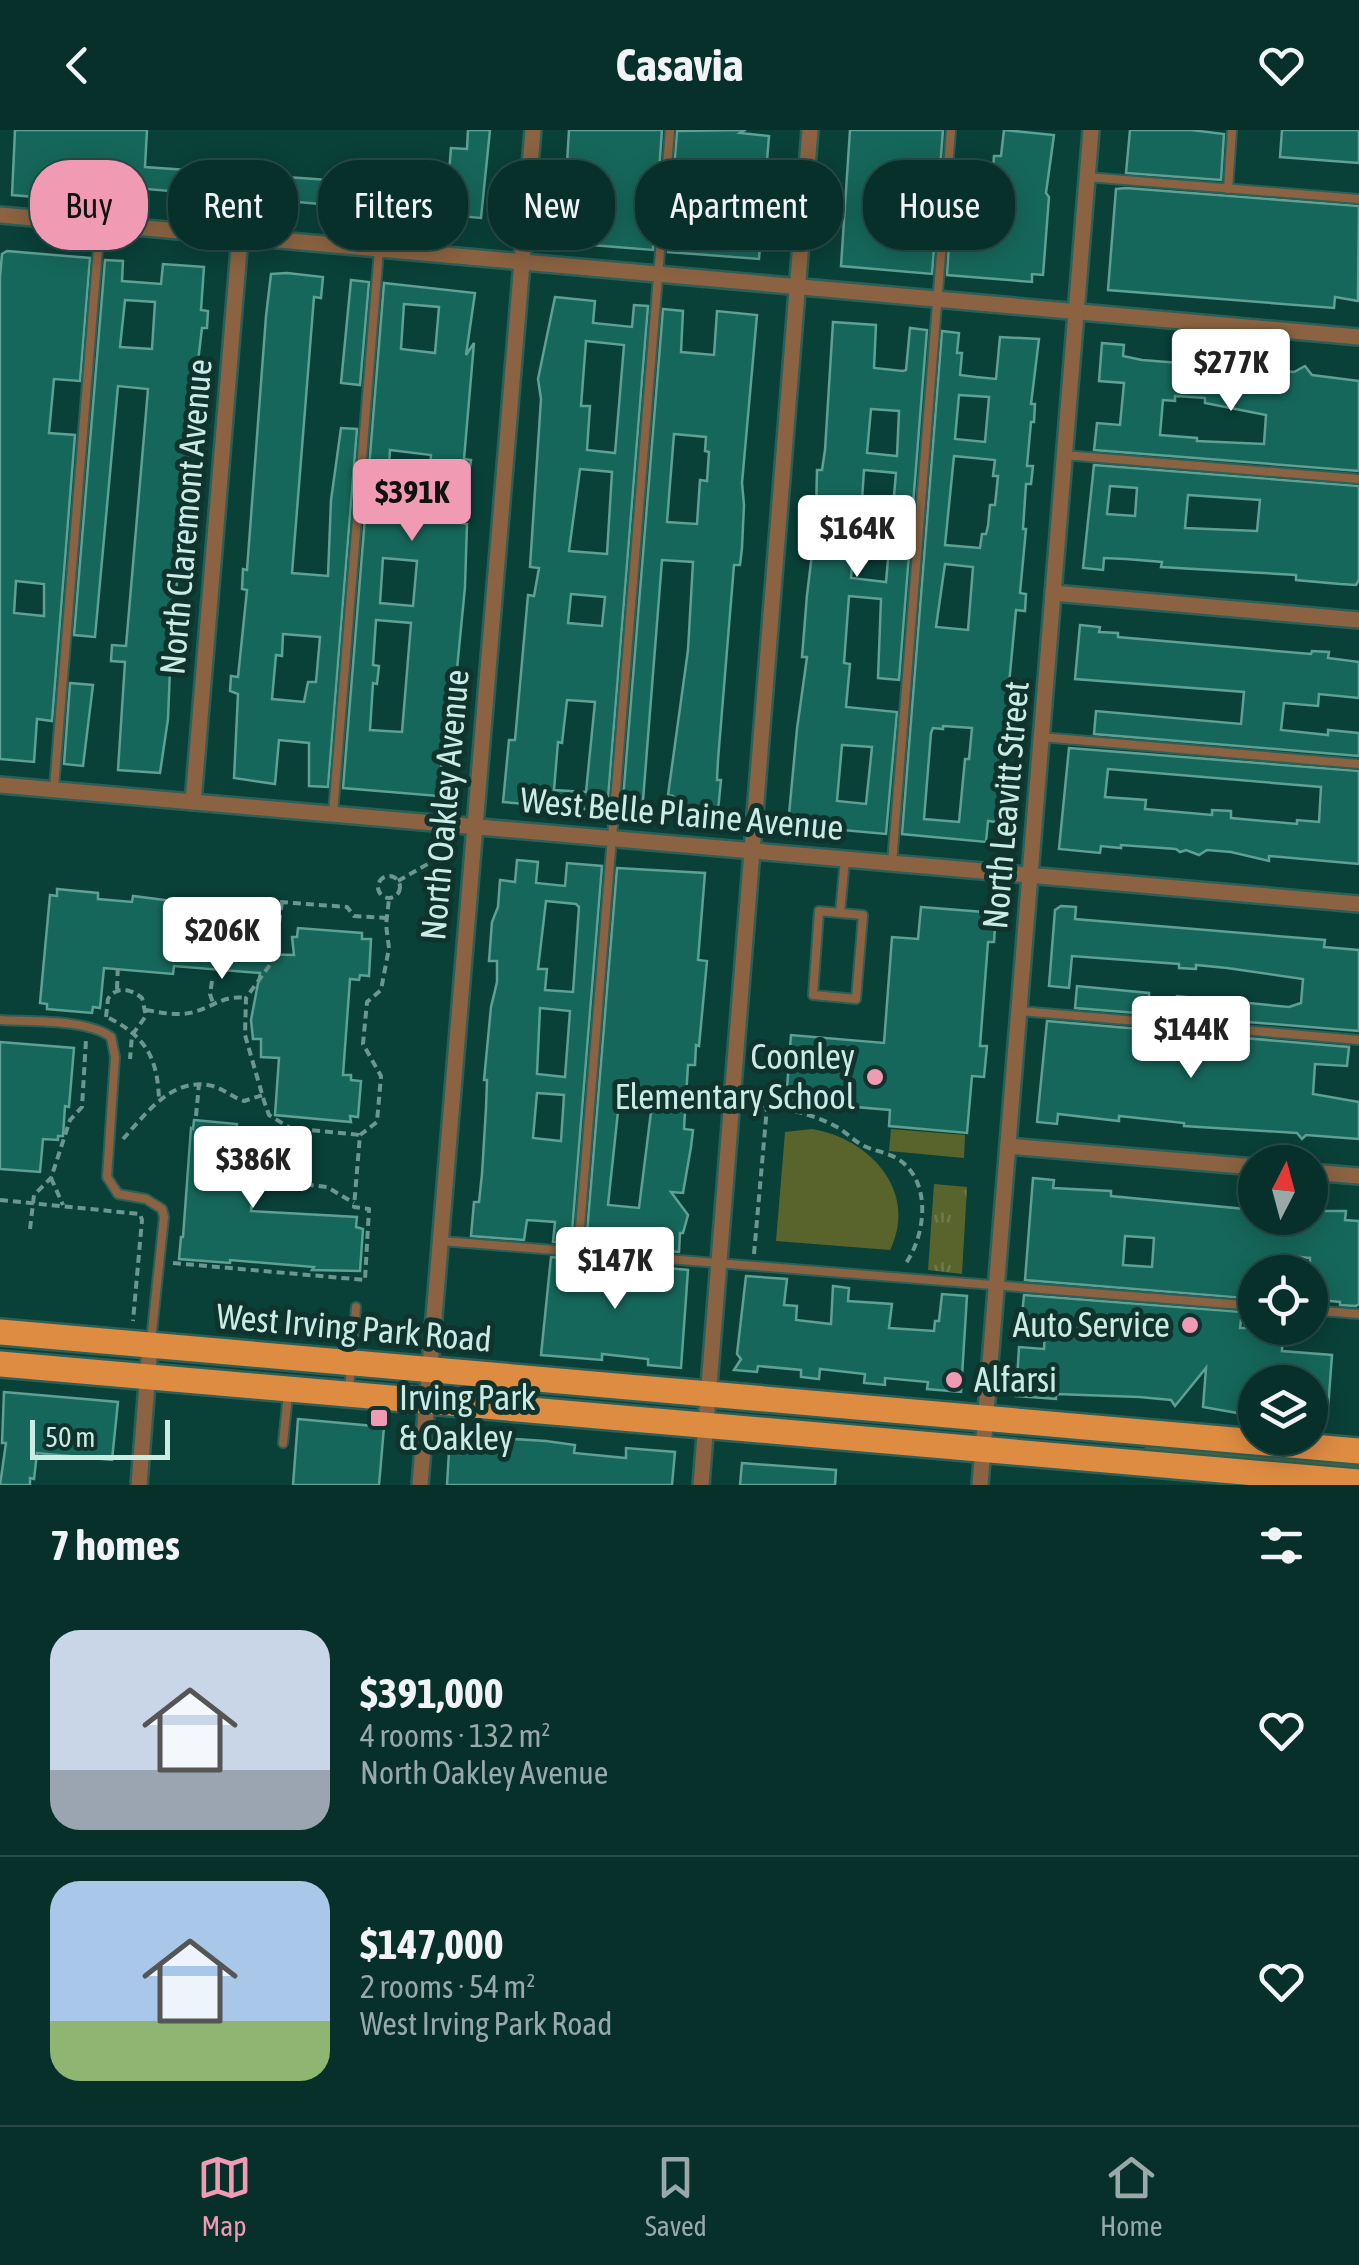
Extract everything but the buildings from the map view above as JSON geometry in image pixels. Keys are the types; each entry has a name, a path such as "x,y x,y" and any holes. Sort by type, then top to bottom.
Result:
{"main road":[{"name":"West Irving Park Road","path":"0,1332 1359,1451"},
{"name":"West Irving Park Road","path":"0,1364 984,1450 1262,1479 1359,1482"}],"street":[{"name":"North Oakley Avenue","path":"420,1485 533,130"},
{"path":"701,1485 810,130"},
{"name":"North Leavitt Street","path":"980,1485 1090,130"},
{"path":"0,215 30,218"},
{"name":"North Claremont Avenue","path":"193,802 239,250"},
{"path":"379,250 1359,337"},
{"path":"1053,593 1359,620"},
{"name":"West Belle Plaine Avenue","path":"0,784 1359,904"},
{"path":"1008,1146 1238,1166"},
{"path":"1328,1173 1359,1176"},
{"path":"138,1485 150,1346"}],"lane":[{"path":"578,1252 670,130"},
{"path":"892,863 950,130"},
{"path":"1228,190 1232,130"},
{"path":"1087,177 1359,198"},
{"path":"54,790 98,250"},
{"path":"333,814 379,250"},
{"path":"1064,455 1359,479"},
{"path":"1042,737 1359,764"},
{"path":"840,913 845,859"},
{"path":"820,911 840,913 863,914 856,998 813,995 820,911"},
{"path":"1019,1011 1359,1040"},
{"path":"0,1020 86,1026 102,1031 113,1042 107,1178 118,1194 146,1199 162,1209 164,1217 150,1346"},
{"path":"440,1240 1238,1305"},
{"path":"348,1394 356,1307"},
{"path":"1328,1311 1359,1314"},
{"path":"283,1442 288,1389"}],"path":[{"path":"398,881 446,853"},
{"path":"390,876 398,881 398,894 389,898 379,894 380,880 390,876"},
{"path":"282,902 274,958 246,998 245,1035 262,1094 270,1116 278,1123 315,1133 360,1135 377,1122 381,1076 365,1052 364,1027 367,1002 381,990 388,948 389,898"},
{"path":"267,901 347,907 354,916 386,918"},
{"path":"118,964 117,990 108,999 106,1016 149,1051 156,1066 158,1101"},
{"path":"212,980 213,1003"},
{"path":"117,990 134,992 142,998 146,1010 132,1035 130,1062"},
{"path":"146,1010 182,1015 224,997 246,998"},
{"path":"30,1229 32,1202 51,1178 70,1120 82,1106 86,1040"},
{"path":"124,1121 123,1140 158,1101 199,1084 240,1100 262,1094"},
{"path":"196,1116 199,1084"},
{"path":"756,1105 819,1118 859,1143 900,1160 916,1178 922,1202 921,1224 908,1262 898,1268"},
{"path":"754,1255 767,1106"},
{"path":"315,1133 316,1120"},
{"path":"174,1263 365,1280 369,1209 354,1208 360,1135"},
{"path":"51,1178 63,1205"},
{"path":"266,1180 327,1187 354,1203"},
{"path":"0,1200 135,1212 142,1216 133,1321"},
{"path":"172,1278 175,1248"}],"green space":[{"path":"812,1129 852,1143 883,1170 898,1207 890,1250 776,1241 785,1132"},
{"path":"891,1129 965,1135 964,1158 889,1151"},
{"path":"934,1184 967,1187 962,1274 928,1270"},
{"path":"1176,1445 1238,1451 1238,1455 1359,1462 1359,1471 1144,1454 1145,1446"}],"place":[{"name":"Coonley Elementary School","path":"875,1077"},
{"name":"Auto Service","path":"1190,1325"},
{"name":"Alfarsi","path":"954,1380"},
{"name":"Irving Park & Oakley","path":"379,1418"}]}
